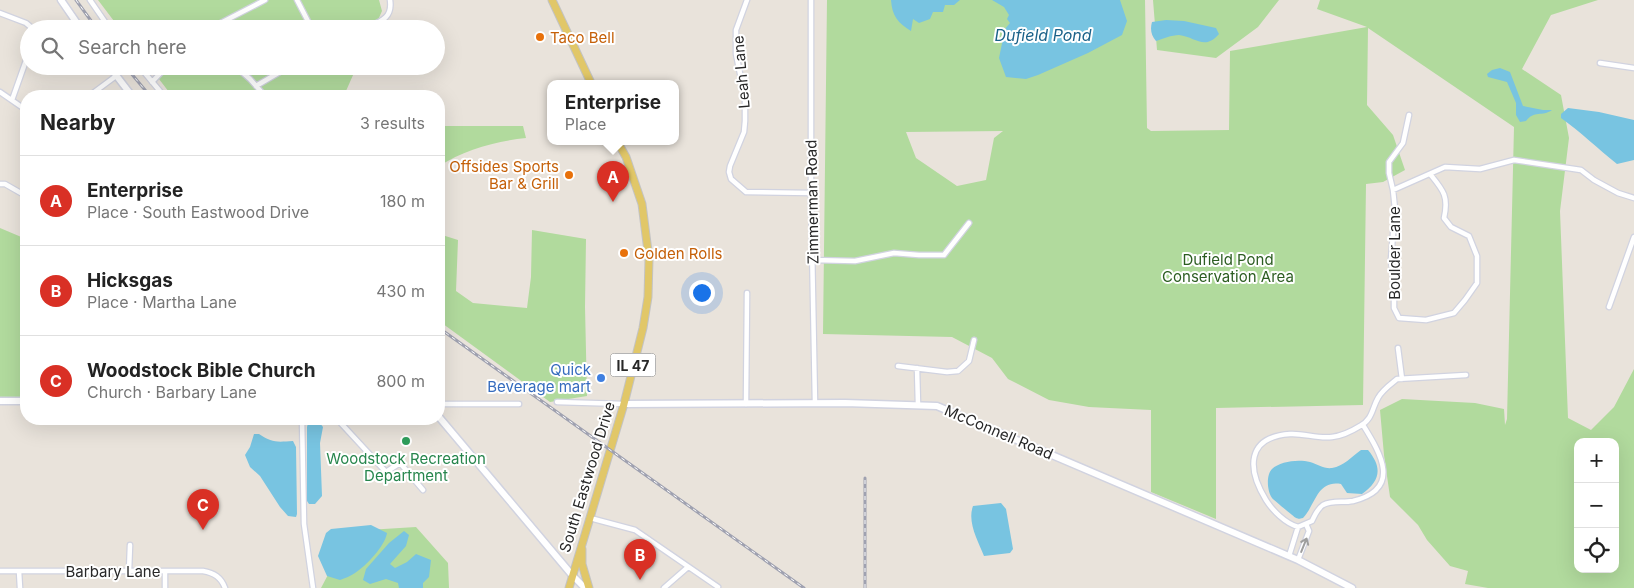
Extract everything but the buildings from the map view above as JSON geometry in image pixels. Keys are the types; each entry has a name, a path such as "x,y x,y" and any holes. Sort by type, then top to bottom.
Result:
{"main road":[{"path":"552,0 590,80"},
{"name":"South Eastwood Drive","path":"569,588 624,404 647,306 649,259 642,204 626,157 619,145"},
{"path":"582,543 582,564 589,588"}],"street":[{"path":"61,0 75,20"},
{"path":"90,0 104,20"},
{"path":"226,20 265,0"},
{"path":"296,0 307,20"},
{"path":"384,20 390,12 390,0"},
{"name":"Leah Lane","path":"747,0 736,30 736,54 745,98 745,121 744,132 730,166 731,179 746,192 811,193"},
{"name":"Zimmerman Road","path":"811,0 811,193 815,403"},
{"path":"0,13 20,21"},
{"path":"1600,62 1634,68"},
{"path":"12,100 21,75"},
{"path":"146,75 159,90"},
{"path":"152,82 159,75"},
{"path":"244,75 260,90"},
{"path":"256,86 275,75"},
{"path":"97,90 116,76 127,90"},
{"path":"0,92 20,106"},
{"path":"1409,115 1403,143 1389,162 1389,173 1393,190 1445,167 1480,170 1514,160 1581,170 1594,180 1618,193 1634,198"},
{"name":"Boulder Lane","path":"1393,190 1395,208 1391,259 1394,308 1400,318 1426,320 1454,313 1477,283 1478,256 1469,236 1451,228 1444,218 1448,205 1442,190 1430,174"},
{"path":"0,184 5,184 20,193"},
{"path":"813,260 855,261 894,253 919,256 944,255 969,224"},
{"path":"1609,307 1634,237"},
{"path":"746,404 747,293"},
{"path":"898,366 947,372 958,371 969,361 974,340"},
{"path":"1398,348 1402,379"},
{"path":"917,368 918,405"},
{"path":"1363,425 1375,446 1384,470 1381,486 1369,495 1352,501 1330,502 1323,505 1317,510 1312,521 1298,527 1290,524 1271,508 1261,491 1253,470 1254,454 1258,447 1269,439 1292,433 1317,438 1334,437 1363,425 1373,412 1378,397 1397,379 1466,375"},
{"path":"0,402 20,401"},
{"name":"McConnell Road","path":"557,402 624,404 815,403 937,406 1298,560 1350,588"},
{"path":"445,404 518,404"},
{"path":"445,423 584,588"},
{"path":"302,425 304,524 313,588"},
{"path":"343,425 386,472 400,463 423,490"},
{"path":"590,518 635,530 718,587"},
{"path":"1298,560 1309,530 1306,524"},
{"path":"1288,556 1298,527"},
{"path":"129,571 130,545"},
{"path":"664,588 688,567"},
{"name":"Barbary Lane","path":"0,571 203,571 217,576 223,582 225,588"},
{"path":"19,571 20,588"},
{"path":"165,571 166,588"}],"green space":[{"path":"98,0 379,0 382,11 378,20 113,20"},
{"name":"Dufield Pond Conservation Area","path":"827,0 1145,0 1147,128 1151,131 1229,130 1230,51 1367,27 1317,9 1320,0 1598,0 1551,15 1522,69 1561,95 1569,138 1560,211 1568,418 1591,430 1614,407 1634,369 1634,588 1488,588 1465,584 1468,571 1450,566 1427,540 1418,525 1390,497 1380,410 1402,399 1475,403 1504,409 1505,425 1507,419 1514,127 1368,28 1367,105 1393,135 1405,170 1383,182 1366,184 1363,405 1216,408 1216,519 1151,492 1151,410 1089,407 1049,400 1008,379 992,358 952,337 823,334","holes":["1003,131 994,138 986,180 957,186 916,158 906,132"]},
{"path":"1153,0 1279,0 1258,27 1216,58 1157,50"},
{"path":"156,75 353,75 346,90 167,90"},
{"path":"445,126 523,126 526,138 503,141 481,147 445,162"},
{"path":"0,228 20,236 20,398 0,398"},
{"path":"532,230 586,239 587,396 550,402 445,325 445,236 458,240 456,291 473,303 527,308 531,277"},
{"path":"416,527 448,563 449,588 321,588 351,531"}],"water":[{"name":"Dufield Pond","path":"891,0 960,0 954,5 945,5 943,12 933,12 930,19 919,23 913,19 911,31 896,18"},
{"name":"Dufield Pond","path":"992,0 1120,0 1127,21 1122,35 1088,53 1026,79 1006,77 999,58 1005,29 1010,23 1007,19 1009,15 1004,7"},
{"path":"1166,20 1184,21 1216,28 1219,34 1209,42 1200,42 1179,35 1156,41 1151,32 1152,22"},
{"path":"1500,68 1510,72 1523,106 1552,110 1520,122 1516,115 1516,103 1507,82 1488,77 1487,74 1492,70"},
{"path":"1568,108 1599,112 1634,120 1634,160 1617,164 1561,118 1561,114"},
{"path":"308,425 321,425 323,427 320,443 322,496 315,504 309,504 307,501"},
{"path":"254,434 259,434 275,441 293,441 296,447 296,517 288,516 260,476 250,467 245,455"},
{"path":"1361,450 1368,450 1377,468 1376,479 1362,494 1347,493 1341,484 1327,486 1318,494 1303,518 1299,519 1288,512 1270,495 1269,475 1275,466 1290,461 1301,461 1332,468 1344,463"},
{"path":"1001,503 1006,509 1013,549 1010,553 984,556 972,525 973,506"},
{"path":"371,525 387,533 383,544 369,561 353,574 340,580 327,576 318,556 326,533 331,529"},
{"path":"404,531 409,535 406,546 390,564 395,568 407,562 416,554 431,560 429,577 423,583 423,588 399,588 398,583 386,579 370,584 363,580 366,569 389,543"}],"railway":[{"path":"76,0 90,20"},
{"path":"132,75 145,90"},
{"path":"445,332 804,588"},
{"path":"865,478 865,588"}],"place":[{"name":"Taco Bell","path":"540,37"},
{"name":"Offsides Sports Bar & Grill","path":"569,175"},
{"name":"Enterprise","path":"613,202"},
{"name":"Golden Rolls","path":"624,253"},
{"name":"Quick Beverage mart","path":"601,378"},
{"name":"Woodstock Recreation Department","path":"406,441"},
{"name":"Woodstock Bible Church","path":"203,530"},
{"name":"Hicksgas","path":"640,580"}]}
